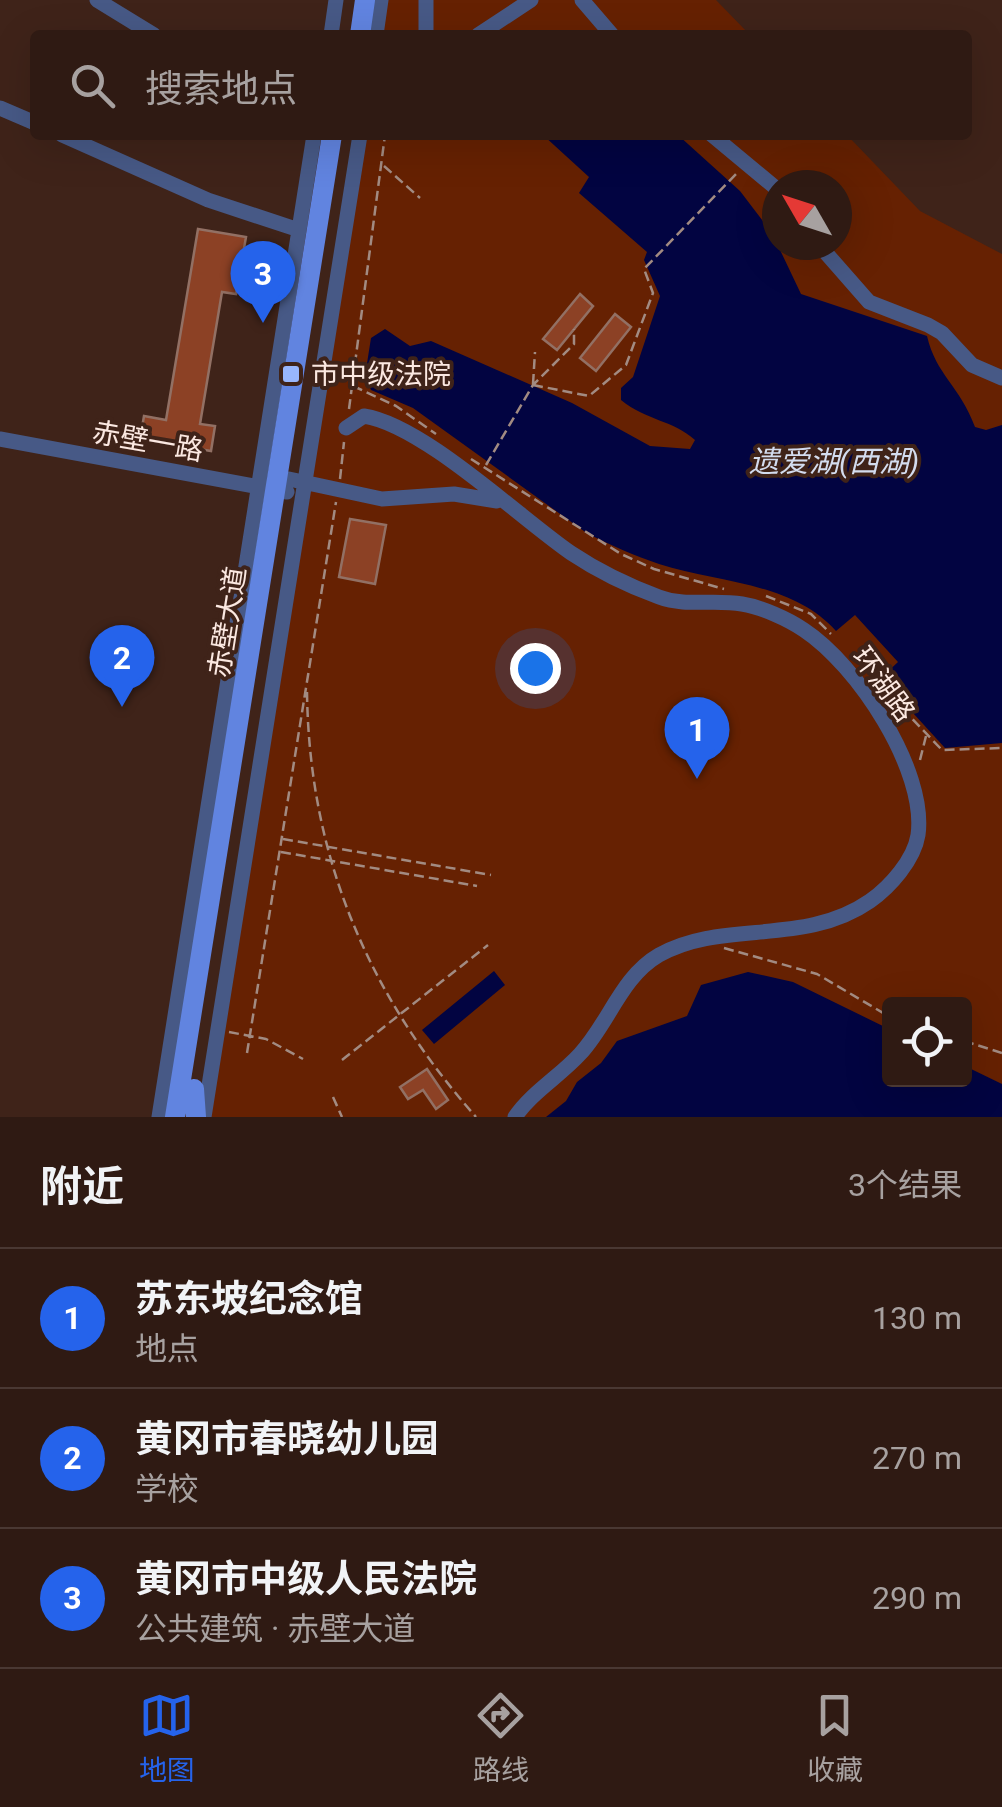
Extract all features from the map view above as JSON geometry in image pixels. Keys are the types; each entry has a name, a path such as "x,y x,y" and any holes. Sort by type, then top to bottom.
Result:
{"main road":[{"path":"349,30 354,0"},
{"path":"361,30 365,0"},
{"name":"赤壁大道","path":"176,1117 187,1088 283,486 343,140"},
{"name":"赤壁大道","path":"283,486 319,146"},
{"path":"161,1117 187,1088"},
{"path":"187,1088 193,1117"}],"street":[{"path":"97,0 146,30"},
{"path":"331,30 336,0"},
{"path":"377,30 381,0"},
{"path":"426,0 426,30"},
{"path":"486,30 531,0"},
{"path":"582,0 608,30"},
{"path":"0,108 30,120"},
{"path":"73,140 208,200 299,230"},
{"path":"161,1117 283,486 359,140"},
{"path":"718,140 762,177"},
{"path":"204,1117 218,1031 283,486 299,230 319,146"},
{"path":"832,260 869,302 928,325 942,333 972,366 1002,378"},
{"name":"环湖路","path":"346,428 364,416 393,425 570,553 648,593 672,602 742,604 805,630 863,691 889,727 904,767 918,835 902,869 871,900 806,929 675,948 641,968 580,1054 514,1117"},
{"name":"赤壁一路","path":"0,440 382,499 454,494 507,504"}],"path":[{"path":"247,1053 338,491 384,140"},
{"path":"381,164 420,198"},
{"path":"532,385 589,396 626,365 654,293 646,266 732,179"},
{"path":"486,466 532,385 574,344 574,329"},
{"path":"532,385 535,352"},
{"path":"352,386 407,413 448,444"},
{"path":"463,454 621,554 654,569 732,592"},
{"path":"763,596 811,614 836,640"},
{"path":"858,662 926,736 948,753 1002,748"},
{"path":"307,681 309,757 330,861 397,1017 476,1117"},
{"path":"904,767 922,759 926,736"},
{"path":"282,839 491,875"},
{"path":"280,852 477,886"},
{"path":"710,940 746,956 817,974 882,1013"},
{"path":"342,1060 488,944"},
{"path":"218,1031 281,1044 304,1059"},
{"path":"972,1044 1002,1053"},
{"path":"332,1097 342,1117"}],"shaded area":[{"path":"385,0 716,0 745,30 381,30"},
{"path":"363,140 852,140 920,211 1002,254 1002,1117 209,1117"}],"water":[{"name":"遗爱湖(西湖)","path":"548,140 684,140 740,191 762,220 762,260 785,260 801,294 927,336 936,361 975,427 986,430 1002,425 1002,743 945,748 881,678 898,662 855,615 836,631 818,615 776,593 659,564 605,542 588,534 413,408 371,390 365,376 371,338 385,329 410,346 431,341 572,403 650,446 690,449 695,440 687,433 621,400 621,388 633,377 660,296 644,260 647,252 579,193 589,177"},
{"path":"494,971 505,985 434,1044 422,1030"},
{"path":"748,972 793,982 882,1026 882,1087 972,1087 972,1069 1002,1084 1002,1117 546,1117 566,1101 577,1082 601,1063 617,1041 687,1016 701,985"}],"building":[{"path":"198,229 246,237 236,294 222,292 200,424 215,426 211,451 140,439 144,416 166,420"},
{"path":"580,294 593,306 557,350 543,339"},
{"path":"615,314 631,327 596,371 580,358"},
{"path":"350,519 386,525 375,584 339,577"},
{"path":"427,1069 448,1100 436,1109 423,1090 408,1099 400,1087"}],"place":[{"name":"黄冈市中级人民法院","path":"263,323"},
{"name":"市中级法院","path":"291,374"},
{"name":"黄冈市春晓幼儿园","path":"122,707"},
{"name":"苏东坡纪念馆","path":"697,779"}]}
